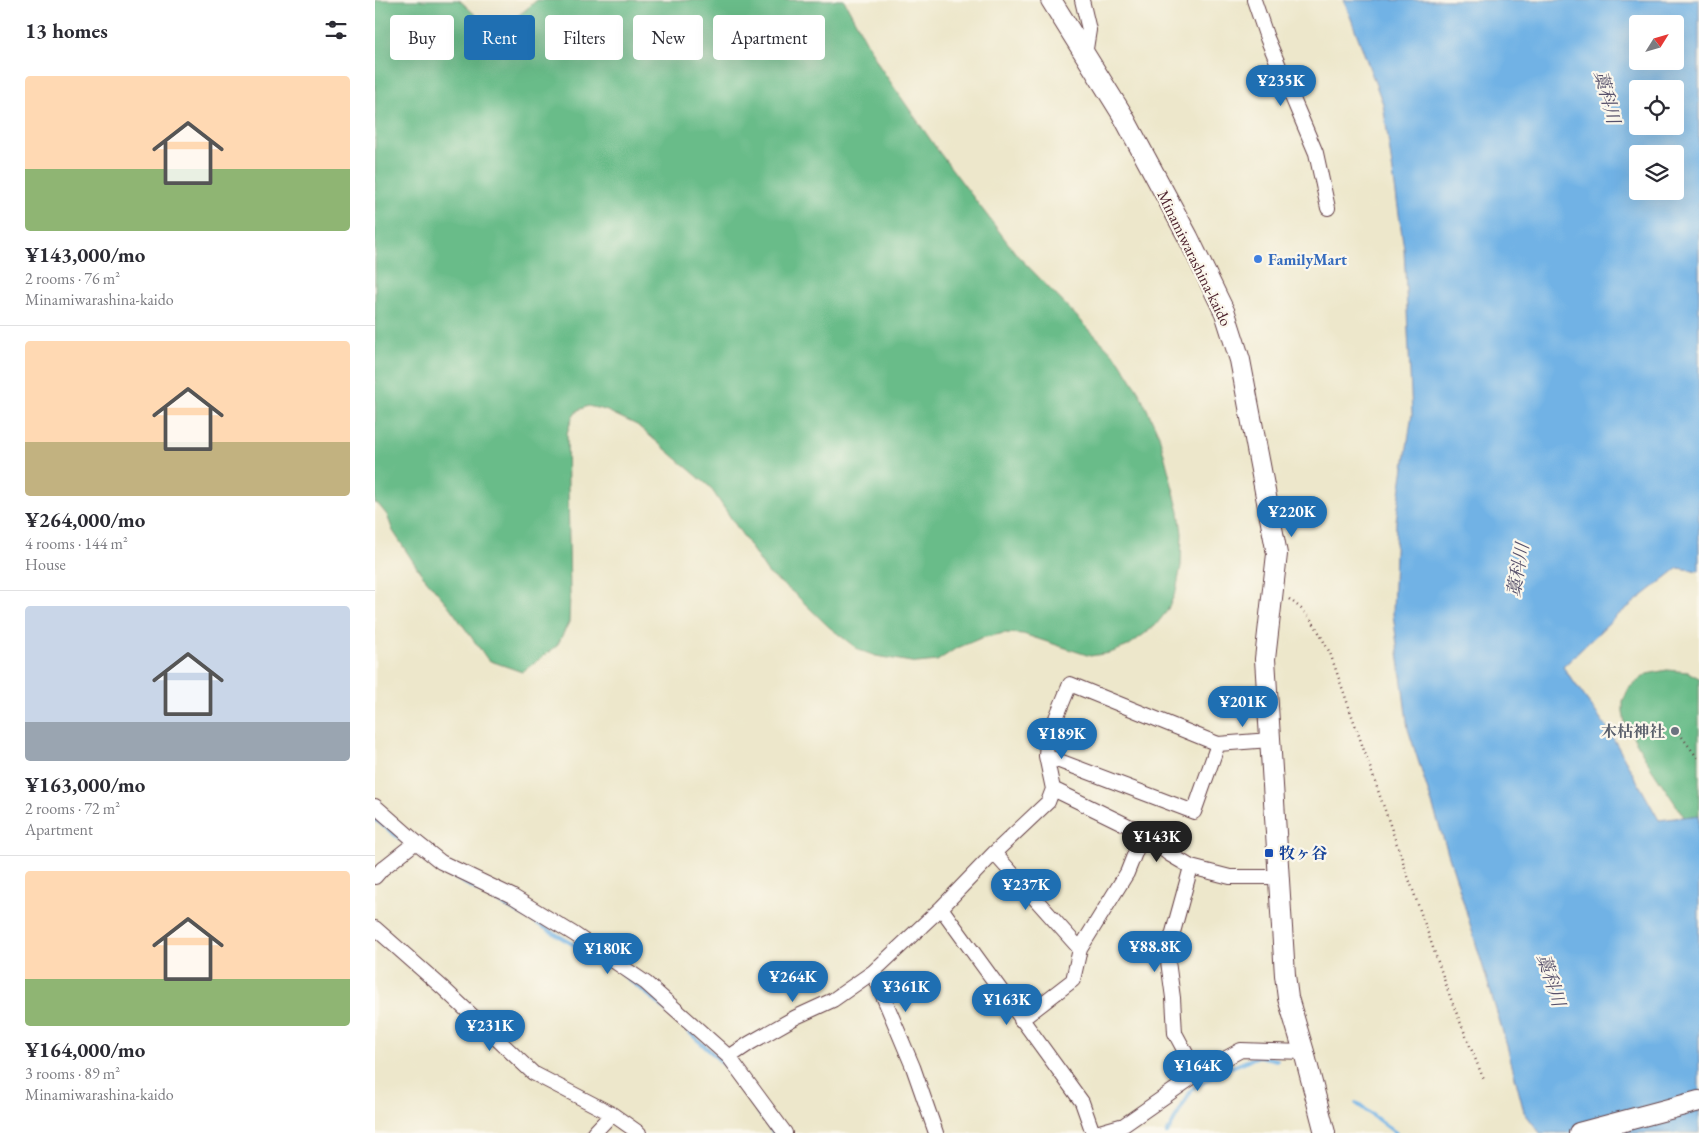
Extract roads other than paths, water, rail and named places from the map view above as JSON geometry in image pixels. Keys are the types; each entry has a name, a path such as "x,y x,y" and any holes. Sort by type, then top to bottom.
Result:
{"main road":[{"name":"Minamiwarashina-kaido","path":"1051,0 1122,114 1188,237 1225,313 1240,360 1277,554 1265,659 1278,877 1288,998 1325,1133"},
{"path":"1579,1133 1699,1101"}],"street":[{"path":"1082,0 1089,30 1085,55"},
{"path":"1254,0 1267,38 1316,153 1327,208"},
{"path":"729,1057 750,1042 796,1017 833,1000 873,972 1048,802 1053,789 1046,756 1047,740 1070,684 1218,744 1270,740"},
{"path":"1046,756 1194,812 1218,744"},
{"path":"1053,789 1143,833 1169,854 1191,866 1229,877 1278,877"},
{"path":"375,806 441,862 512,896 574,934 646,983 729,1057 785,1133"},
{"path":"1021,1020 1073,980 1080,949 1127,873 1143,833"},
{"path":"375,878 382,869 416,842"},
{"path":"994,853 1080,949"},
{"path":"1191,866 1167,954 1173,998 1175,1033 1197,1074"},
{"path":"941,908 1082,1102 1095,1133 1124,1125 1197,1074 1241,1050 1304,1052"},
{"path":"375,928 443,988 533,1073 612,1114 639,1133"},
{"path":"873,972 913,1067 936,1133"},
{"path":"594,1133 612,1114"}],"water":[{"name":"藁科川","path":"1344,0 1699,0 1699,571 1678,568 1613,619 1563,667 1608,729 1659,820 1699,815 1699,1133 1540,1133 1524,1112 1507,1046 1408,729 1393,614 1396,520 1412,414 1404,249 1383,104"}],"waterway":[{"path":"375,819 436,867 610,966"},
{"path":"622,974 650,996 724,1064 774,1133"},
{"path":"1167,1133 1192,1089 1227,1069 1259,1056 1277,1060"},
{"path":"1356,1103 1396,1133"}],"place":[{"name":"FamilyMart","path":"1258,259"},
{"name":"木枯神社","path":"1675,731"},
{"name":"牧ヶ谷","path":"1269,853"}]}
